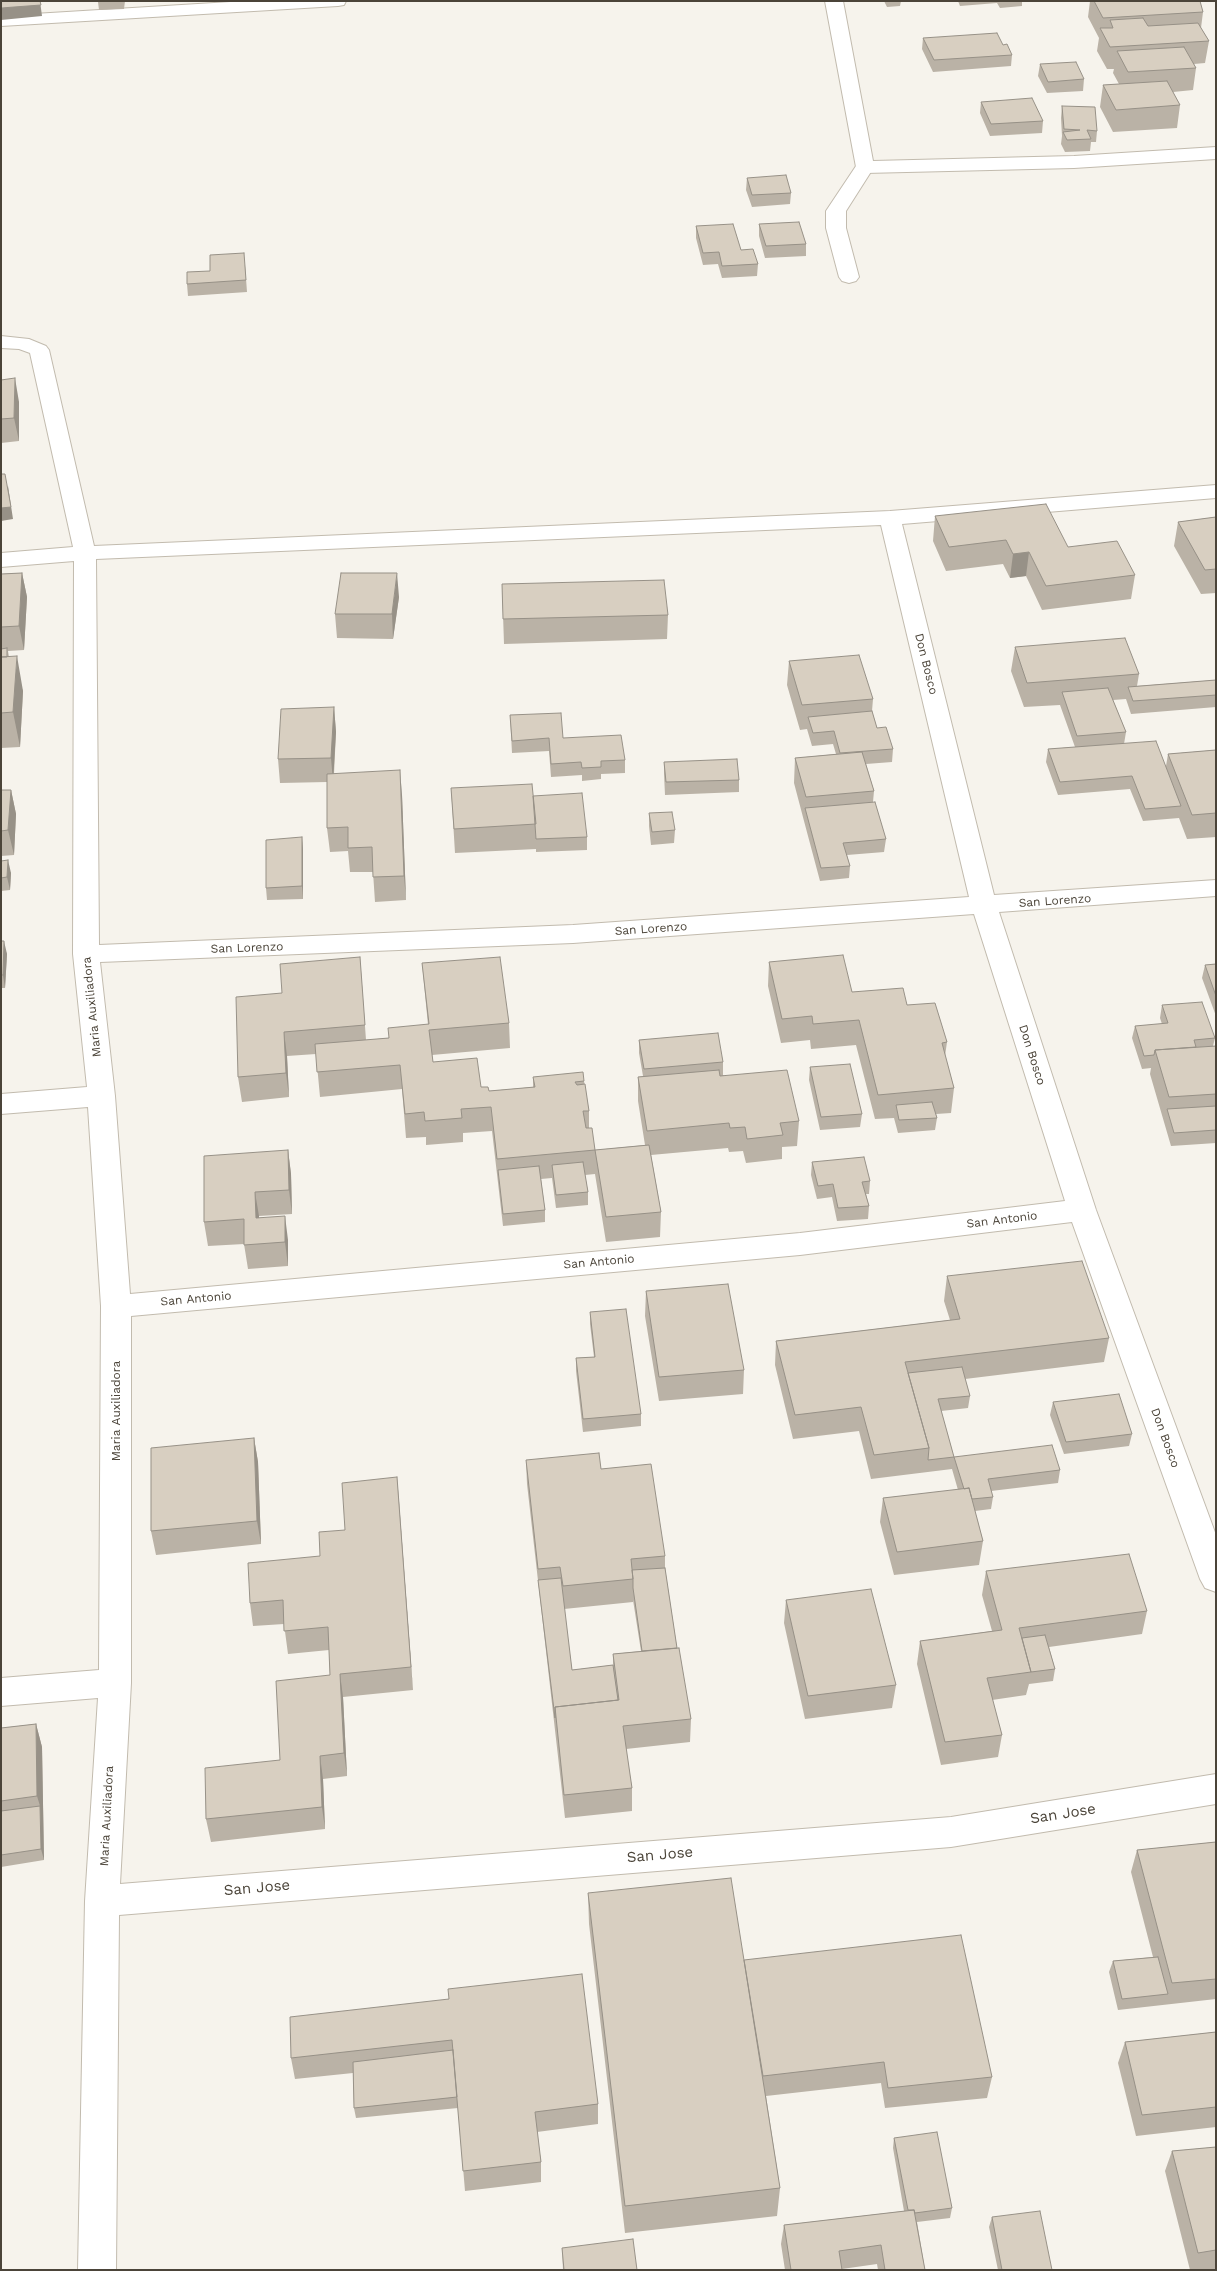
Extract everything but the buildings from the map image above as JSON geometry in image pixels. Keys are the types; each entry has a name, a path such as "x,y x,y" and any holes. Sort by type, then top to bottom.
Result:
{"street":[{"path":"1,21 338,1"},
{"path":"834,1 865,167 836,211 836,228 849,277"},
{"path":"865,167 1074,162 1216,153"},
{"name":"Maria Auxiliadora","path":"1,342 22,343 39,350 85,553 86,954 101,1096 116,1306 115,1683 102,1901 97,2270"},
{"path":"1,560 85,553 890,518 1216,491"},
{"name":"Don Bosco","path":"890,518 984,906 1082,1210 1216,1579"},
{"name":"San Lorenzo","path":"86,954 573,934 1216,888"},
{"path":"1,1104 101,1096"},
{"name":"San Antonio","path":"116,1306 790,1245 1082,1210"},
{"path":"1,1692 115,1683"},
{"name":"San Jose","path":"102,1901 951,1832 1216,1789"}]}
